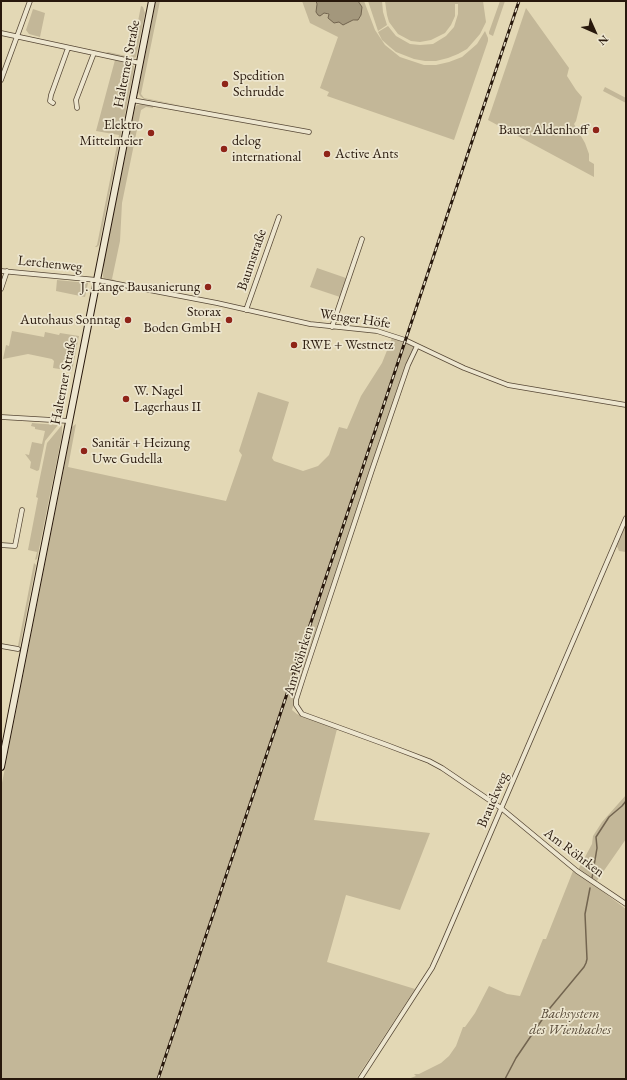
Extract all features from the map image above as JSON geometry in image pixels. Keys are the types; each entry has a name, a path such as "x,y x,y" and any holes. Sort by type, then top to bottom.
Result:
{"main road":[{"name":"Halterner Straße","path":"1,767 152,1"}],"street":[{"path":"1,80 30,1"},
{"path":"1,33 140,63"},
{"path":"52,104 50,101 51,95 68,48"},
{"path":"78,108 76,100 94,54"},
{"path":"132,100 309,132"},
{"name":"Baumstraße","path":"246,310 279,217"},
{"path":"332,327 352,264 362,239"},
{"name":"Lerchenweg","path":"1,271 97,280"},
{"path":"1,289 7,271"},
{"name":"Wenger Höfe","path":"97,280 310,324 377,331 400,338 464,368 508,385 626,405"},
{"name":"Am Röhrken","path":"417,346 408,365 372,470 304,675 296,700 296,705 302,714 435,764 459,778 501,808 577,871 626,904"},
{"path":"1,417 69,421"},
{"path":"1,545 15,546 22,510"},
{"name":"Brauckweg","path":"360,1079 432,968 626,518"},
{"path":"1,646 18,649"}],"green space":[{"path":"156,1 160,1 141,94 144,98 184,106 144,99 138,92"},
{"path":"302,1 316,1 321,14 324,13 329,15 339,22 358,20 361,15 360,4 358,1 364,1 375,30 385,45 400,57 424,65 436,65 462,57 477,44 485,31 488,41 454,140 327,96 329,92 320,88 338,37 310,23"},
{"path":"368,1 382,1 383,12 387,25 378,31"},
{"path":"385,1 483,1 486,22 480,34 467,49 458,54 436,61 414,59 396,52 382,40 378,32 388,26 396,36 410,44 433,44 446,36 454,27 458,14 458,4 455,4 455,16 445,33 431,40 420,42 411,41 398,34 389,22"},
{"path":"500,1 505,1 493,36 489,34 489,32"},
{"path":"141,6 143,7 145,13 136,57 131,59 105,53 108,52 131,57"},
{"path":"526,8 569,68 567,76 582,97 574,124 585,143 589,154 589,161 594,164 594,177 488,120"},
{"path":"33,9 45,13 40,37 29,34 26,30"},
{"path":"115,60 130,64 134,66 134,69 99,245 95,247 97,245 119,135 96,131"},
{"path":"605,87 626,98 626,103 603,91"},
{"path":"137,105 153,105 153,108 146,107 141,110 122,203 120,241 112,279 116,281 104,280 104,262 135,108"},
{"path":"317,268 346,278 340,297 310,287"},
{"path":"57,280 88,283 85,297 56,291"},
{"path":"12,331 44,337 45,332 59,335 60,333 79,336 72,371 53,368 54,361 52,359 28,354 3,359 6,345 9,346"},
{"path":"392,338 414,346 414,349 406,364 292,710 297,714 337,729 314,820 430,833 400,910 346,895 327,962 415,989 356,1079 1,1079 1,788 72,427 76,424 68,467 226,501 242,455 239,451 258,392 289,402 272,458 274,461 303,471 318,466 329,455 339,427 347,429 361,396 382,363"},
{"path":"32,423 58,425 45,441 39,470 37,471 30,468 31,462 25,454 29,455 32,442 42,444 45,431 35,429 35,427 31,426"},
{"path":"62,425 62,435 37,559 35,560 37,552 28,550 38,498 36,497 47,443"},
{"path":"626,524 626,552 619,551 617,546"},
{"path":"34,563 36,565 20,646 18,646"},
{"name":"Bachsystem des Wienbaches","path":"626,795 626,839 594,885 626,909 626,1079 408,1079 416,1076 414,1074 419,1074 441,1063 449,1056 456,1046 463,1027 465,1027 475,1013 489,986 507,994 520,996 543,939 546,939 573,871 576,873 578,870 592,844 593,836 602,822"}],"shaded area":[{"path":"316,1 358,1 362,7 361,15 358,20 353,20 343,25 339,22 334,23 328,18 329,14 324,13 320,16 318,15 316,12"}],"waterway":[{"path":"592,878 597,848 596,837 609,817 626,801"},
{"path":"505,1079 516,1058 550,1008 586,963 585,914 590,888"}],"railway":[{"path":"158,1079 519,1"}],"place":[{"name":"Spedition Schrudde","path":"225,84"},
{"name":"Bauer Aldenhoff","path":"596,130"},
{"name":"Elektro Mittelmeier","path":"151,133"},
{"name":"delog international","path":"224,149"},
{"name":"Active Ants","path":"327,154"},
{"name":"J. Lange Bausanierung","path":"208,287"},
{"name":"Autohaus Sonntag","path":"128,320"},
{"name":"Storax Boden GmbH","path":"229,320"},
{"name":"RWE + Westnetz","path":"294,345"},
{"name":"W. Nagel Lagerhaus II","path":"126,399"},
{"name":"Sanitär + Heizung Uwe Gudella","path":"84,451"}]}
